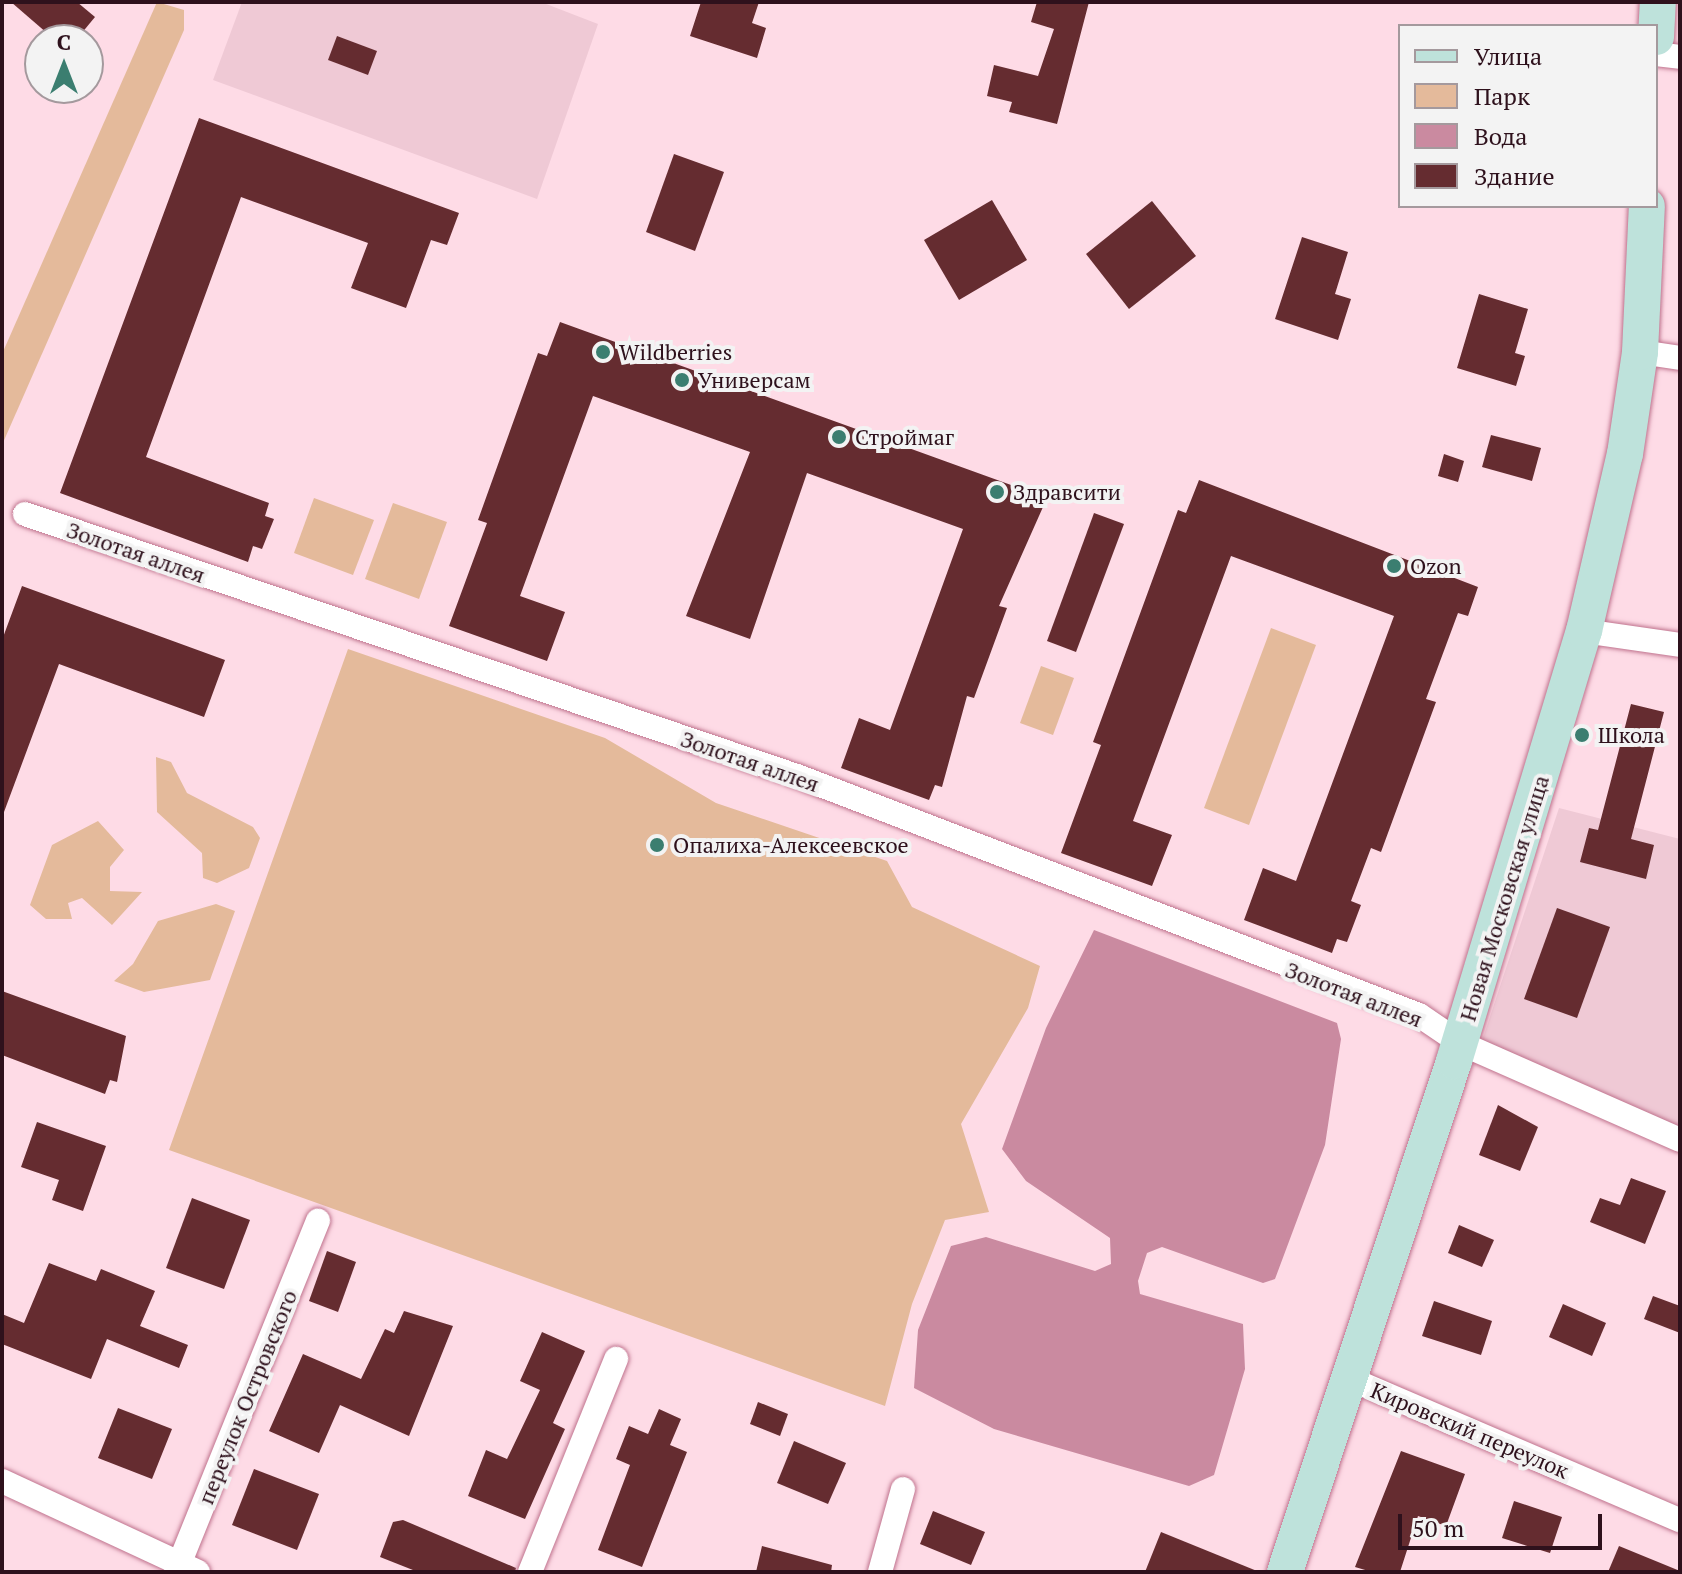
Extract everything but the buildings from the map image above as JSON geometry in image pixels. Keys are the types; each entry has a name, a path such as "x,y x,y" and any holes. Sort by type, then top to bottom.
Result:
{"street":[{"path":"1657,24 1658,2"},
{"path":"1658,54 1680,57"},
{"name":"Новая Московская улица","path":"1285,1572 1460,1043 1584,631 1640,352 1647,208"},
{"path":"1640,352 1680,358"},
{"name":"Золотая аллея","path":"25,514 797,776 1419,1015 1460,1043 1680,1140"},
{"path":"1584,631 1680,645"},
{"name":"переулок Островского","path":"185,1569 318,1221"},
{"path":"530,1572 616,1359"},
{"name":"Кировский переулок","path":"1348,1378 1680,1520"},
{"path":"2,1481 185,1569"},
{"path":"880,1572 903,1489"}],"shaded area":[{"path":"242,2 541,2 598,24 537,199 213,80"},
{"path":"1559,808 1680,839 1680,1127 1482,1041"}],"green space":[{"path":"157,2 184,10 184,30 2,445 2,354"},
{"path":"314,498 374,520 353,575 294,553"},
{"path":"393,503 447,522 419,599 365,579"},
{"path":"1271,628 1316,645 1249,825 1204,808"},
{"path":"348,649 605,738 716,803 887,861 912,907 1040,966 1028,1008 961,1124 989,1212 945,1220 912,1304 885,1406 169,1150"},
{"path":"1041,666 1074,678 1053,735 1020,723"},
{"path":"156,757 171,762 187,793 253,827 260,838 249,868 217,883 203,878 202,853 157,812"},
{"path":"98,821 124,850 110,867 110,891 142,892 112,925 82,898 68,903 72,919 46,919 30,905 52,845"},
{"path":"216,904 235,911 210,980 144,992 114,981 133,964 158,921"}],"water":[{"path":"1094,930 1337,1023 1341,1039 1325,1145 1275,1279 1263,1283 1162,1247 1147,1253 1138,1281 1140,1294 1243,1324 1245,1369 1214,1475 1189,1486 994,1429 914,1388 918,1330 951,1246 986,1237 1095,1271 1111,1264 1110,1238 1026,1181 1002,1149 1046,1028"}],"place":[{"name":"Wildberries","path":"603,352"},
{"name":"Универсам","path":"682,380"},
{"name":"Строймаг","path":"839,437"},
{"name":"Здравсити","path":"997,492"},
{"name":"Ozon","path":"1394,566"},
{"name":"Школа","path":"1582,735"},
{"name":"Опалиха-Алексеевское","path":"657,845"}]}
